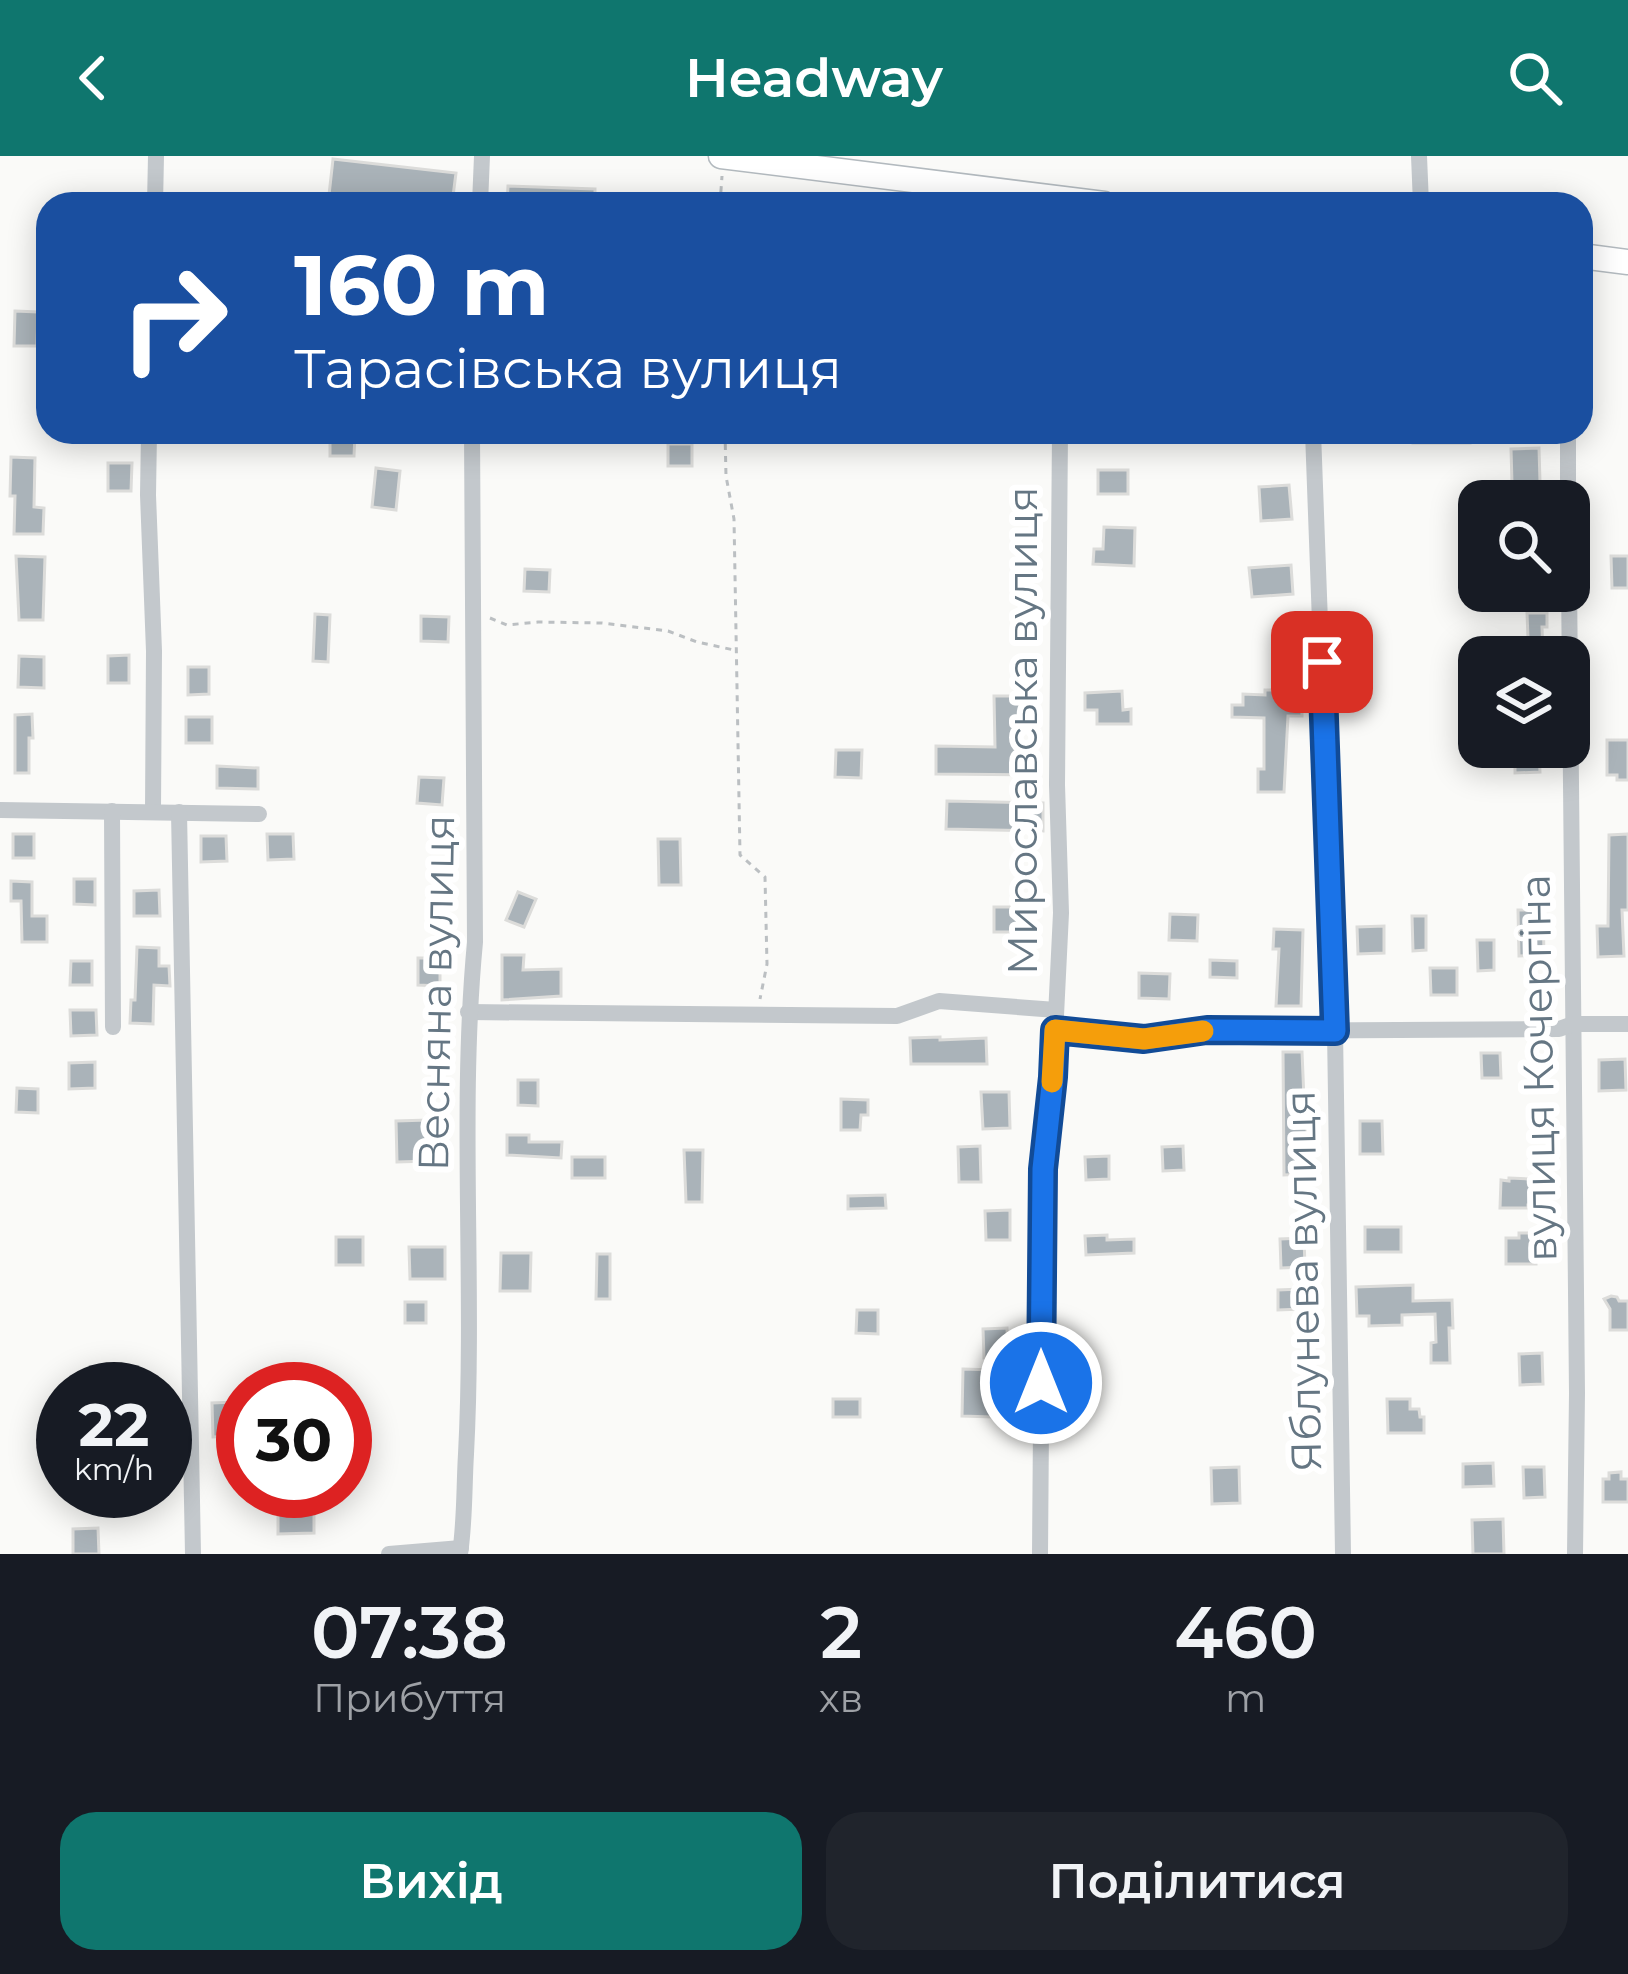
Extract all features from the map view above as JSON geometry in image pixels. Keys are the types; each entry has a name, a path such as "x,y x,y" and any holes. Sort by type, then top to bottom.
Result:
{"street":[{"path":"155,192 156,156"},
{"path":"480,192 482,156"},
{"path":"722,156 808,160 1004,192"},
{"path":"1419,156 1420,192"},
{"path":"1593,258 1628,262"},
{"path":"149,444 153,812"},
{"name":"Весняна вулиця","path":"461,1551 470,1366 468,1012 475,942 472,444"},
{"name":"Мирославська вулиця","path":"1040,1554 1043,1169 1061,913 1057,785 1060,444"},
{"name":"Яблунева вулиця","path":"1313,444 1335,1031 1343,1554"},
{"path":"1568,444 1568,480"},
{"name":"вулиця Кочергіна","path":"1569,612 1575,1554"},
{"path":"0,810 259,814"},
{"path":"112,811 113,1027"},
{"path":"178,812 193,1554"},
{"path":"468,1012 897,1016 939,1000 1056,1010"},
{"path":"1055,1030 1144,1039 1207,1030 1559,1029 1573,1024 1628,1024"},
{"path":"388,1554 461,1551"}],"path":[{"path":"721,192 722,156"},
{"path":"725,444 734,519 740,855 765,877 767,964 757,1016"},
{"path":"472,610 507,626 602,623 668,631 736,650"}],"building":[{"path":"333,159 456,173 454,192 329,192"},
{"path":"508,186 595,189 595,192 508,192"},
{"path":"15,311 36,312 36,346 14,346"},
{"path":"330,444 355,444 354,456 330,456"},
{"path":"668,444 692,444 692,466 668,466"},
{"path":"1539,448 1540,480 1512,480 1511,449"},
{"path":"11,457 35,458 34,507 44,508 43,534 14,534"},
{"path":"108,463 132,463 131,491 108,491"},
{"path":"376,468 400,471 396,510 372,507"},
{"path":"1098,470 1128,470 1128,494 1098,494"},
{"path":"1289,485 1292,519 1261,521 1259,487"},
{"path":"1104,527 1135,528 1134,566 1093,564 1094,549 1103,549"},
{"path":"16,556 45,557 43,620 19,620"},
{"path":"1611,556 1628,556 1628,588 1612,588"},
{"path":"1291,565 1293,594 1252,597 1249,568"},
{"path":"525,569 550,570 549,592 524,591"},
{"path":"1527,613 1547,613 1542,636 1528,636"},
{"path":"315,614 330,615 328,662 313,661"},
{"path":"421,616 449,617 448,642 421,641"},
{"path":"129,655 129,683 108,683 108,656"},
{"path":"19,656 44,657 44,688 18,687"},
{"path":"188,667 209,667 209,694 188,695"},
{"path":"1265,690 1296,690 1296,702 1302,702 1302,716 1288,716 1284,792 1258,792 1258,769 1264,769 1264,718 1232,717 1232,705 1243,705 1243,694 1265,695"},
{"path":"1122,691 1123,710 1131,709 1131,724 1097,724 1097,710 1085,710 1085,693"},
{"path":"994,696 1020,696 1021,747 1033,748 1033,775 936,774 936,746 995,747"},
{"path":"32,714 29,773 15,773 15,715"},
{"path":"186,717 212,717 212,743 186,743"},
{"path":"1607,740 1628,740 1628,780 1607,775"},
{"path":"836,750 862,750 861,778 835,777"},
{"path":"217,766 258,768 258,789 217,788"},
{"path":"1515,768 1540,768 1540,772 1515,773"},
{"path":"419,777 444,778 442,805 417,803"},
{"path":"947,801 1043,803 1043,831 946,829"},
{"path":"13,834 34,834 34,858 13,858"},
{"path":"267,834 293,834 294,859 268,860"},
{"path":"1628,834 1624,956 1598,957 1597,926 1608,926 1609,835"},
{"path":"201,836 226,836 227,861 201,862"},
{"path":"658,839 680,839 681,885 659,885"},
{"path":"74,879 95,879 95,905 74,904"},
{"path":"11,881 32,882 32,916 47,916 47,942 22,942 21,901 11,901"},
{"path":"159,890 160,916 134,916 134,891"},
{"path":"518,892 536,899 524,927 506,920"},
{"path":"994,907 1023,907 1023,932 994,932"},
{"path":"1518,910 1543,910 1544,955 1519,956"},
{"path":"1170,914 1198,915 1197,941 1169,940"},
{"path":"1412,916 1426,916 1426,950 1413,951"},
{"path":"1384,926 1384,953 1358,954 1357,927"},
{"path":"1274,929 1303,930 1301,1006 1276,1006 1279,949 1273,949"},
{"path":"1477,940 1494,940 1494,970 1478,971"},
{"path":"137,947 159,948 159,966 169,966 170,986 154,985 153,1024 130,1023"},
{"path":"502,955 524,955 523,970 561,969 561,996 502,1000"},
{"path":"418,958 440,958 440,986 418,985"},
{"path":"1210,960 1237,961 1237,978 1210,977"},
{"path":"71,961 92,961 92,985 70,985"},
{"path":"1430,968 1457,968 1457,995 1431,995"},
{"path":"1139,973 1170,974 1169,999 1139,998"},
{"path":"70,1010 96,1010 97,1035 71,1036"},
{"path":"910,1038 986,1038 987,1064 911,1064"},
{"path":"1283,1052 1302,1052 1307,1174 1284,1175"},
{"path":"1481,1053 1500,1053 1501,1078 1482,1078"},
{"path":"1625,1059 1626,1090 1599,1091 1599,1060"},
{"path":"95,1062 95,1088 69,1089 69,1063"},
{"path":"518,1080 538,1080 538,1106 518,1105"},
{"path":"17,1088 38,1089 38,1113 16,1112"},
{"path":"981,1092 1009,1092 1010,1128 983,1129"},
{"path":"841,1099 868,1100 868,1115 861,1115 860,1130 841,1130"},
{"path":"428,1120 429,1161 397,1162 396,1121"},
{"path":"1360,1121 1382,1121 1383,1154 1360,1154"},
{"path":"507,1135 529,1135 529,1142 562,1142 561,1158 507,1155"},
{"path":"980,1146 981,1182 959,1182 958,1147"},
{"path":"1183,1146 1184,1170 1163,1171 1162,1147"},
{"path":"684,1150 703,1150 702,1202 686,1202"},
{"path":"1109,1156 1109,1179 1086,1180 1085,1157"},
{"path":"572,1157 605,1157 605,1178 572,1178"},
{"path":"1531,1179 1531,1193 1538,1193 1538,1205 1500,1208 1501,1180"},
{"path":"885,1195 886,1208 848,1209 848,1196"},
{"path":"1010,1210 1010,1240 986,1240 985,1211"},
{"path":"1365,1227 1401,1227 1401,1252 1365,1252"},
{"path":"1519,1233 1536,1233 1536,1264 1506,1264 1506,1238 1519,1238"},
{"path":"1107,1235 1107,1240 1134,1239 1134,1253 1086,1255 1085,1236"},
{"path":"336,1237 363,1237 363,1265 336,1265"},
{"path":"1304,1238 1305,1267 1281,1268 1280,1239"},
{"path":"409,1247 445,1247 445,1279 410,1279"},
{"path":"501,1253 531,1253 530,1291 500,1291"},
{"path":"597,1254 610,1254 610,1299 596,1299"},
{"path":"1413,1285 1413,1301 1452,1300 1450,1363 1431,1363 1435,1314 1402,1315 1402,1325 1369,1326 1369,1316 1357,1316 1356,1287"},
{"path":"1301,1289 1302,1309 1278,1310 1278,1290"},
{"path":"1604,1299 1628,1301 1628,1330 1610,1330 1610,1309"},
{"path":"405,1302 426,1302 426,1323 405,1323"},
{"path":"857,1310 878,1310 878,1334 856,1333"},
{"path":"1007,1328 1008,1357 984,1358 983,1329"},
{"path":"1542,1353 1543,1384 1520,1385 1519,1354"},
{"path":"963,1369 994,1370 993,1417 962,1416"},
{"path":"833,1399 860,1399 860,1417 833,1417"},
{"path":"1387,1399 1410,1399 1410,1409 1419,1409 1424,1417 1424,1433 1388,1433"},
{"path":"212,1403 216,1403 216,1437 213,1437"},
{"path":"1493,1463 1494,1486 1463,1487 1463,1464"},
{"path":"1239,1467 1240,1503 1212,1504 1211,1468"},
{"path":"1523,1467 1544,1467 1545,1497 1524,1498"},
{"path":"1621,1472 1621,1479 1628,1479 1628,1502 1603,1502 1603,1479"},
{"path":"278,1518 314,1518 314,1533 278,1534"},
{"path":"1503,1519 1504,1554 1473,1554 1472,1520"},
{"path":"98,1528 99,1554 73,1554 73,1529"}],"slow traffic":[{"path":"1052,1082 1055,1030 1144,1039 1203,1031"}],"route":[{"path":"1041,1383 1043,1169 1055,1030 1144,1039 1207,1030 1335,1031 1322,662"}]}
